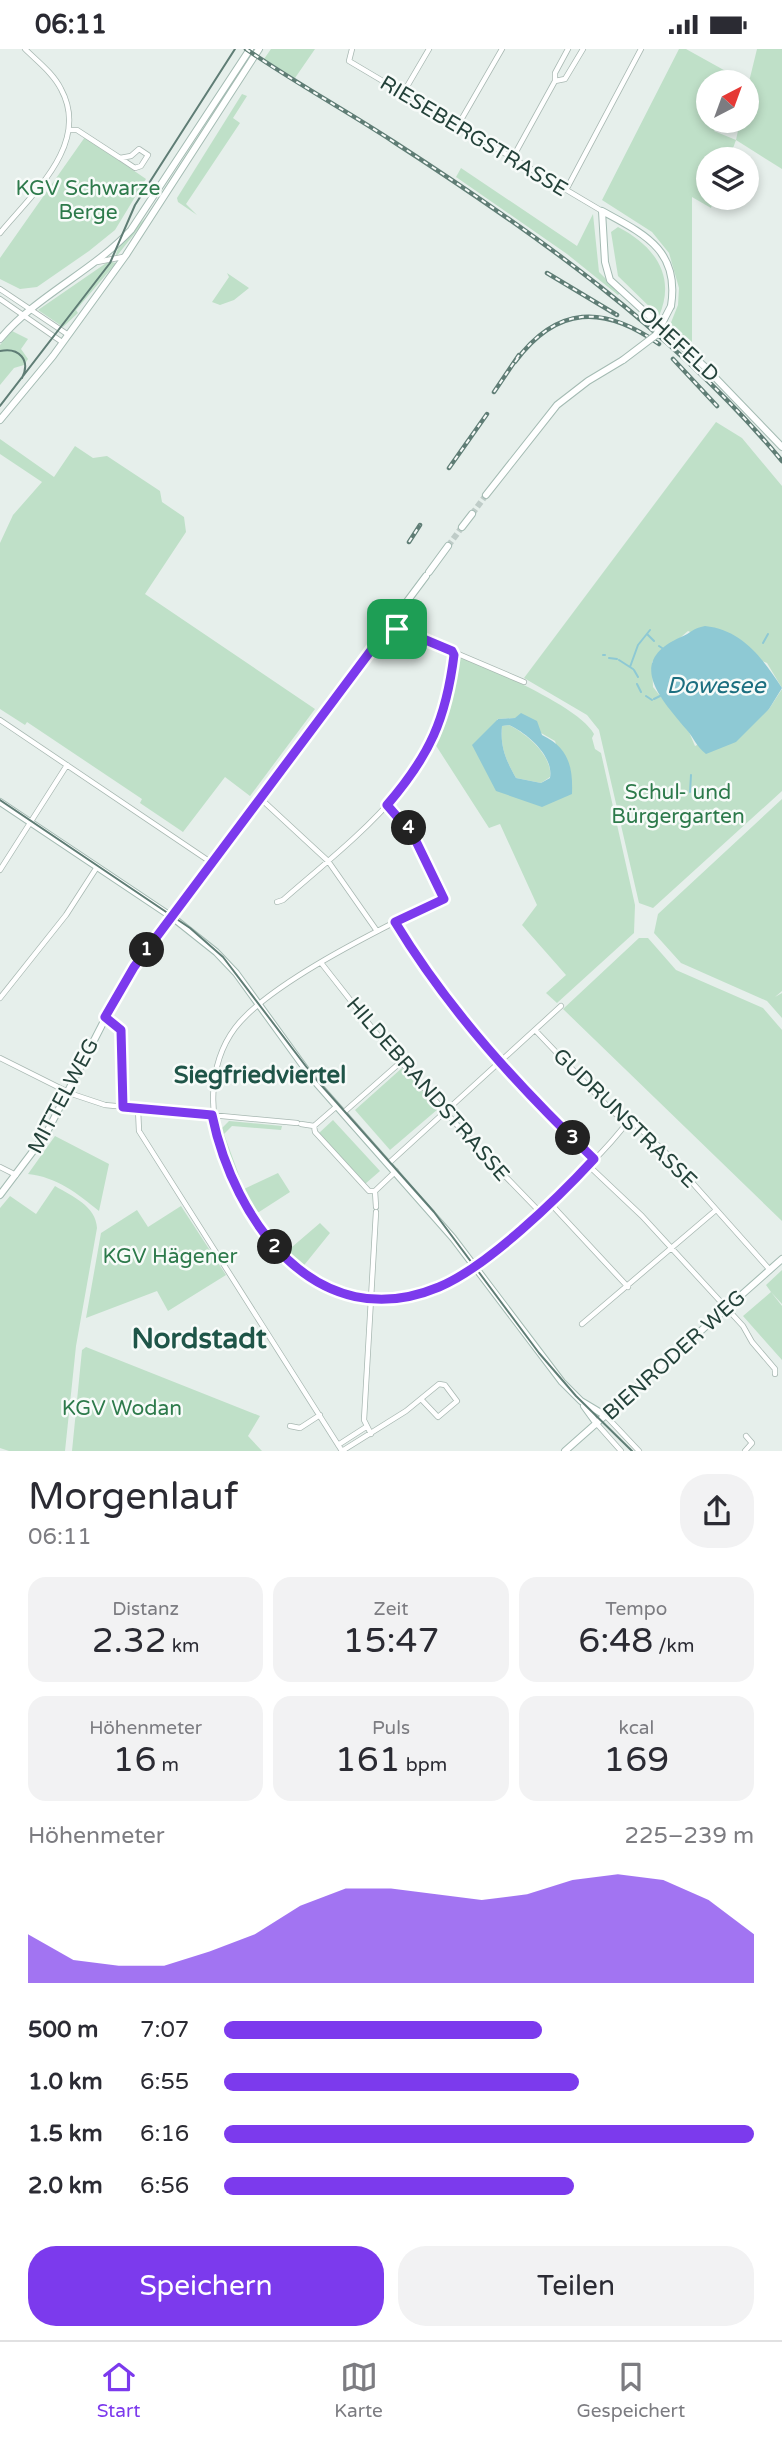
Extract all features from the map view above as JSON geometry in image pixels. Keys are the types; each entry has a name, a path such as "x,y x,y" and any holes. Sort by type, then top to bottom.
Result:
{"street":[{"path":"0,232 61,156 70,130 68,104 61,88 25,49"},
{"path":"0,339 30,309 121,240 143,215 250,49"},
{"path":"0,419 62,342 124,257 259,49"},
{"name":"RIESEBERGSTRASSE","path":"352,49 347,58 402,95 602,211"},
{"path":"402,95 429,49"},
{"path":"457,127 502,49"},
{"path":"512,159 555,81 555,73 568,49"},
{"path":"555,81 565,79 583,49"},
{"path":"566,190 641,49"},
{"path":"70,130 77,130 135,168 141,166 148,155 139,149 131,156 120,158"},
{"path":"486,495 557,405 656,335 671,306 672,280 663,255 652,240 602,211"},
{"name":"OHEFELD","path":"602,211 606,269 614,284 698,360 782,447"},
{"path":"603,229 610,215"},
{"path":"603,229 620,220"},
{"path":"95,262 124,257"},
{"path":"0,289 67,334"},
{"path":"0,299 62,342"},
{"path":"462,527 472,514"},
{"name":"MITTELWEG","path":"0,1195 40,1146 126,978 448,546"},
{"path":"390,625 524,682"},
{"path":"277,902 283,900 328,861 387,805 410,775 439,724 449,694 452,651"},
{"path":"0,720 212,863"},
{"path":"0,870 67,765"},
{"path":"261,799 328,861 377,931"},
{"path":"0,801 172,917 216,952 337,1106 396,1171 474,1267 538,1353 621,1451"},
{"path":"387,805 413,835 444,899 377,931 258,1004 236,1027 219,1057 212,1115 222,1155 234,1186 261,1229 283,1257 314,1282 337,1291 371,1298 425,1292 474,1267 550,1202 629,1120"},
{"path":"0,998 66,915 97,867"},
{"path":"395,922 435,983 500,1062 594,1159"},
{"name":"HILDEBRANDSTRASSE","path":"322,964 357,1011 445,1111 539,1211"},
{"path":"389,1163 561,1006"},
{"path":"105,1017 121,1030 123,1107"},
{"name":"GUDRUNSTRASSE","path":"535,1030 614,1113 629,1120 665,1152 770,1270"},
{"path":"0,1058 89,1101 123,1107 314,1126 337,1106"},
{"path":"343,1113 402,1061"},
{"path":"138,1109 139,1131 342,1451 371,1434 442,1383 457,1401 438,1417 421,1399"},
{"path":"314,1126 315,1132 369,1191 375,1191 396,1171"},
{"path":"588,1165 642,1216 743,1326 752,1342 775,1369 775,1374"},
{"path":"0,1167 16,1175"},
{"path":"371,1434 364,1420 375,1191"},
{"path":"550,1202 628,1287"},
{"path":"582,1324 716,1210"},
{"name":"BIENRODER WEG","path":"565,1451 782,1259"},
{"path":"581,1402 606,1416 639,1451"},
{"path":"290,1426 300,1428 320,1415"},
{"path":"338,1444 366,1427"},
{"path":"745,1451 751,1443 746,1436"}],"green space":[{"path":"271,49 315,49 295,78 264,59"},
{"path":"679,49 686,49 724,70 696,70 696,133 719,133 736,140 733,147 696,147 696,199 692,197 692,345 670,325 678,305 679,288 669,253 652,232 602,200"},
{"path":"757,49 782,49 782,169 759,154 759,147 747,147 736,140 737,133 760,133 760,70 752,70"},
{"path":"251,54 151,213 112,262 116,263 76,310 78,313 63,327 38,310 115,257 119,245 146,217"},
{"path":"242,94 247,96 233,118 240,123 186,204 197,215 178,202 177,198"},
{"name":"KGV Schwarze Berge","path":"85,137 146,179 115,230 37,287 20,289 0,279 0,258"},
{"path":"461,168 577,246 593,214 599,272 620,293 618,295 567,254 456,177"},
{"path":"618,227 642,243 658,263 665,287 659,316 618,276 611,232"},
{"path":"227,273 249,288 234,300 220,305 212,302 229,277"},
{"path":"12,331 28,339 21,349 28,359 24,365 14,368 0,385 0,345"},
{"name":"Schul- und Bürgergarten","path":"716,422 742,438 782,486 782,688 767,663 688,631 652,662 653,687 689,732 695,746 760,716 769,709 782,689 782,791 653,908 639,903 599,730 587,715 524,678"},
{"path":"0,439 54,477 75,446 93,458 107,456 160,491 162,502 184,517 186,532 145,594 315,709 250,796 225,777 183,832 140,803 142,799 27,722 25,725 0,709 0,543 13,515 42,482 0,454"},
{"path":"458,654 532,689 571,712 594,734 592,738 595,749 601,753 635,905 634,933 557,1003 546,993 566,975 522,925 537,905 500,824 489,828 435,744 450,709","holes":["515,718 555,741 572,794 496,791 497,719"]},
{"path":"509,725 531,740 547,761 550,777 541,783 516,778 502,740 502,726"},
{"path":"782,799 782,991 775,997 782,993 782,1018 767,1001 681,963 654,933 658,914"},
{"path":"639,938 648,938 676,970 763,1008 782,1030 782,1221 563,1009"},
{"path":"402,1068 438,1109 390,1150 355,1110"},
{"path":"333,1120 380,1171 365,1184 319,1133"},
{"path":"229,1121 282,1126 281,1130 232,1126 224,1134 244,1189 278,1173 290,1192 259,1212 254,1212 230,1165 220,1130"},
{"path":"55,1136 109,1164 99,1211 58,1183 28,1174"},
{"path":"55,1186 88,1208 96,1220 97,1228 76,1346 65,1451 9,1451 0,1448 0,1208 10,1196 36,1214"},
{"name":"KGV Hägener","path":"181,1206 226,1275 168,1311 157,1291 86,1318 101,1233 137,1210 148,1227"},
{"path":"320,1223 330,1233 301,1269 285,1253"},
{"path":"782,1270 782,1304 766,1285"},
{"path":"771,1292 782,1306 782,1360 743,1316"},
{"name":"KGV Wodan","path":"86,1347 260,1416 248,1436 262,1451 72,1451 82,1350"}],"water":[{"name":"Dowesee","path":"705,626 730,633 751,648 782,688 769,709 736,742 706,754 666,705 653,680 651,668 655,657 664,647"},
{"path":"521,713 537,721 542,735 564,752 572,775 572,794 542,807 496,791 472,745 498,719 515,718","holes":["509,725 531,739 544,754 550,778 541,783 516,778 504,753 502,726"]}],"waterway":[{"path":"630,667 638,645 650,630"},
{"path":"647,634 654,641"},
{"path":"763,643 768,634"},
{"path":"609,658 617,659"},
{"path":"619,660 633,669"},
{"path":"634,670 638,677"},
{"path":"637,684 641,692"},
{"path":"646,696 652,700"},
{"path":"654,699 660,696"},
{"path":"690,792 691,775"}],"tunnel":[{"path":"472,514 486,495"},
{"path":"448,546 462,527"}],"tram line":[{"path":"0,406 110,263 135,205 235,49"},
{"path":"0,351 13,351 22,356 25,366 22,378"},
{"path":"0,800 190,928 223,957 314,1077 434,1212 539,1353 576,1396 632,1451"}],"railway":[{"path":"246,49 447,177 600,287 695,369 740,413 782,461"},
{"path":"547,273 617,315"},
{"path":"515,362 531,343 547,330 565,321 582,317 619,322 659,344"},
{"path":"494,392 519,355"},
{"path":"673,359 717,406"},
{"path":"449,468 487,414"},
{"path":"409,542 420,525"}],"district":[{"name":"Siegfriedviertel","path":"260,1075"},
{"name":"Nordstadt","path":"199,1338"}],"route":[{"path":"390,625 397,629 452,651 454,655 447,705 439,724 410,775 387,805 413,835 444,899 395,922 421,965 462,1018 546,1112 594,1159 550,1202 468,1271 425,1292 371,1298 337,1291 314,1282 283,1257 261,1229 234,1186 222,1155 212,1115 123,1107 121,1030 117,1024 105,1017 126,978 390,625"}]}
